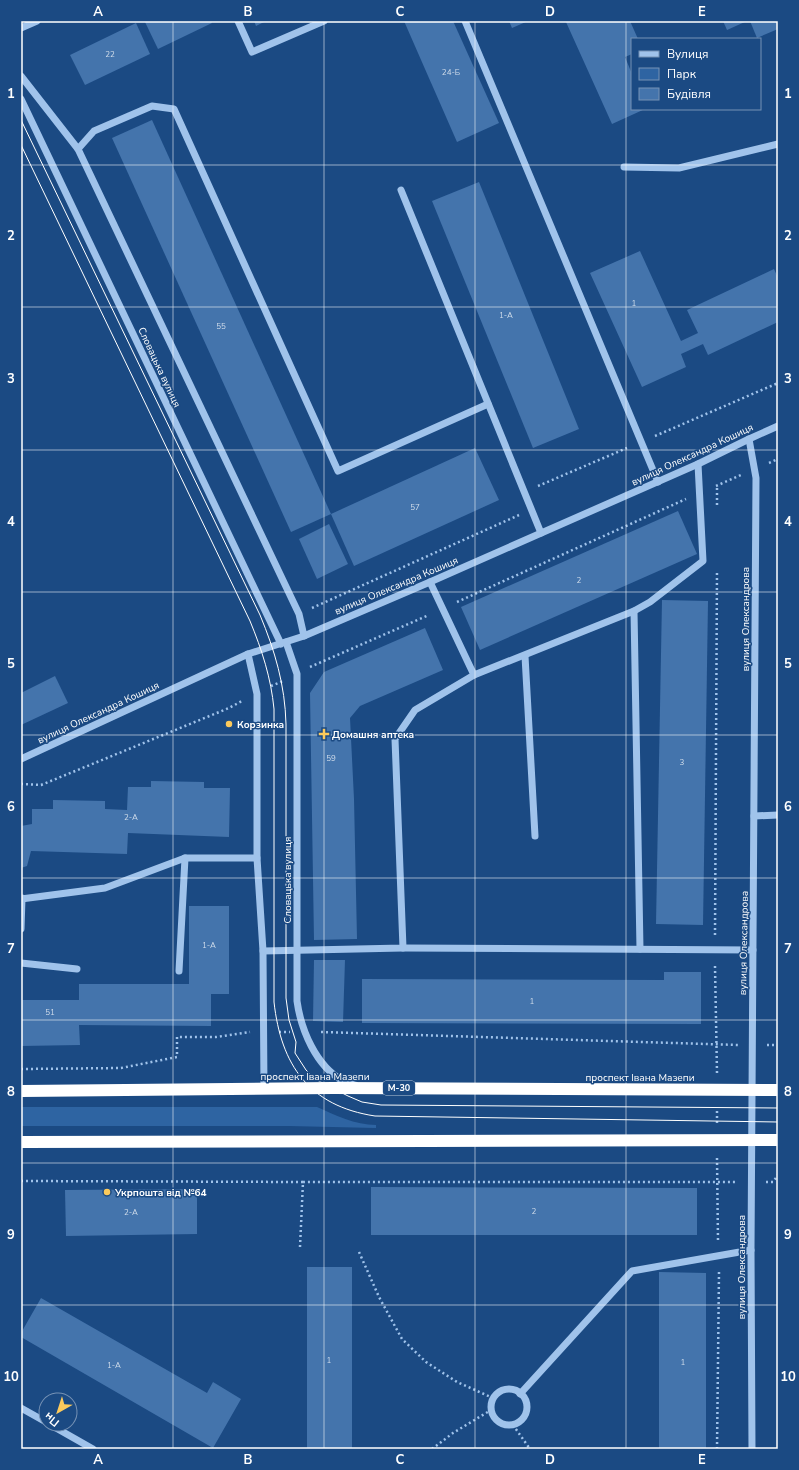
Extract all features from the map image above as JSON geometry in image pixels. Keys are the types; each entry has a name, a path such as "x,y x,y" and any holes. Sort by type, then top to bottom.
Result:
{"highway":[{"name":"проспект Івана Мазепи","path":"21,1091 365,1088 778,1090"},
{"path":"21,1142 778,1140"}],"street":[{"path":"21,28 37,21"},
{"path":"238,21 252,52 324,21"},
{"path":"465,21 658,482"},
{"path":"21,76 78,149 299,614 304,636"},
{"name":"Словацька вулиця","path":"21,99 284,643 297,674 297,1000 299,1017 313,1050 326,1068 343,1081 365,1088"},
{"path":"78,149 94,131 152,106 174,109 338,471 488,404"},
{"path":"624,167 679,168 778,144"},
{"path":"401,190 541,533"},
{"name":"вулиця Олександра Кошиця","path":"21,759 248,654 304,636 430,582 658,482 778,426"},
{"name":"вулиця Олександрова","path":"749,439 756,478 751,1250 752,1449"},
{"path":"403,948 395,739 415,710 474,675 525,656 634,611 650,602 703,561 698,464"},
{"path":"430,582 474,675"},
{"path":"634,611 640,949"},
{"path":"248,654 257,694 257,858 263,951 264,1089"},
{"path":"525,656 534,836"},
{"path":"754,816 778,815"},
{"path":"21,929 22,898 105,888 185,858 257,858"},
{"path":"179,971 185,858"},
{"path":"263,951 403,948 753,950"},
{"path":"21,963 77,969"},
{"path":"520,1394 632,1271 719,1254 751,1250"},
{"path":"503,1390 509,1390 520,1394 526,1403 525,1414 518,1423 508,1426 497,1421 491,1410 491,1404 497,1393 503,1390"},
{"path":"21,1408 38,1418"},
{"path":"63,1432 93,1449"}],"path":[{"path":"21,784 42,785 229,708 320,661 442,609 778,459"},
{"path":"717,485 717,509"},
{"path":"299,614 532,509"},
{"path":"717,564 715,949 717,1045 716,1182 719,1254 717,1449"},
{"path":"21,1070 121,1068 177,1057 177,1037 216,1037 249,1032 305,1032 717,1045 778,1045"},
{"path":"21,1181 773,1182 778,1175"},
{"path":"300,1247 303,1182"},
{"path":"360,1252 378,1297 402,1339 426,1362 457,1382 493,1398"},
{"path":"432,1449 453,1433 491,1410"},
{"path":"513,1425 530,1449"}],"green space":[{"path":"21,1107 317,1107 353,1121 368,1125 376,1125 376,1128 289,1126 21,1126"}],"building":[{"path":"211,21 212,23 158,49 145,22"},
{"path":"254,21 266,21 256,26"},
{"path":"404,21 453,21 499,123 457,142"},
{"path":"509,21 528,21 512,28"},
{"path":"630,21 638,38 631,38 631,54 625,57 631,72 631,110 643,110 612,124 566,22"},
{"path":"723,21 747,21 727,30"},
{"path":"750,21 778,21 778,29 757,38"},
{"path":"136,23 150,54 85,85 70,55"},
{"path":"152,120 331,514 291,532 112,138"},
{"path":"479,182 579,429 533,448 432,201"},
{"path":"640,251 681,341 698,333 687,310 774,269 778,278 778,322 708,355 703,344 681,354 686,367 642,387 590,273"},
{"path":"475,448 499,500 354,566 331,514"},
{"path":"678,511 697,554 480,650 461,607"},
{"path":"329,524 348,564 317,579 299,539"},
{"path":"662,600 708,601 703,925 656,924"},
{"path":"425,628 443,670 360,706 350,718 354,799 357,939 314,940 310,693 324,672"},
{"path":"55,676 68,703 21,725 21,693"},
{"path":"151,781 204,782 204,788 230,788 229,837 128,833 127,854 31,851 27,866 21,868 21,826 32,824 32,809 53,809 53,800 105,801 105,809 127,810 128,787 151,787"},
{"path":"189,906 229,906 229,994 211,994 211,1026 79,1025 80,1045 21,1046 21,1000 79,1000 79,984 189,984"},
{"path":"314,960 345,960 343,1022 313,1021"},
{"path":"664,972 701,972 701,1024 362,1023 362,979 664,980"},
{"path":"371,1187 697,1188 697,1235 371,1235"},
{"path":"197,1189 197,1234 66,1236 65,1190"},
{"path":"307,1267 352,1267 352,1449 307,1449"},
{"path":"659,1272 706,1273 706,1449 659,1449"},
{"path":"41,1298 207,1393 213,1382 241,1399 213,1448 21,1337 21,1333"}],"tram line":[{"path":"21,120 260,615 275,655 284,696 286,724 286,998 289,1020 296,1042 295,1053 306,1070 315,1079 348,1096 362,1102 381,1105 778,1108"},
{"path":"21,145 250,621 265,664 271,686 274,709 274,1002 283,1045 302,1079 316,1092 332,1103 352,1111 375,1116 778,1122"}],"place":[{"name":"Корзинка","path":"229,724"},
{"name":"Домашня аптека","path":"324,734"},
{"name":"Укрпошта від №64","path":"107,1192"}]}
